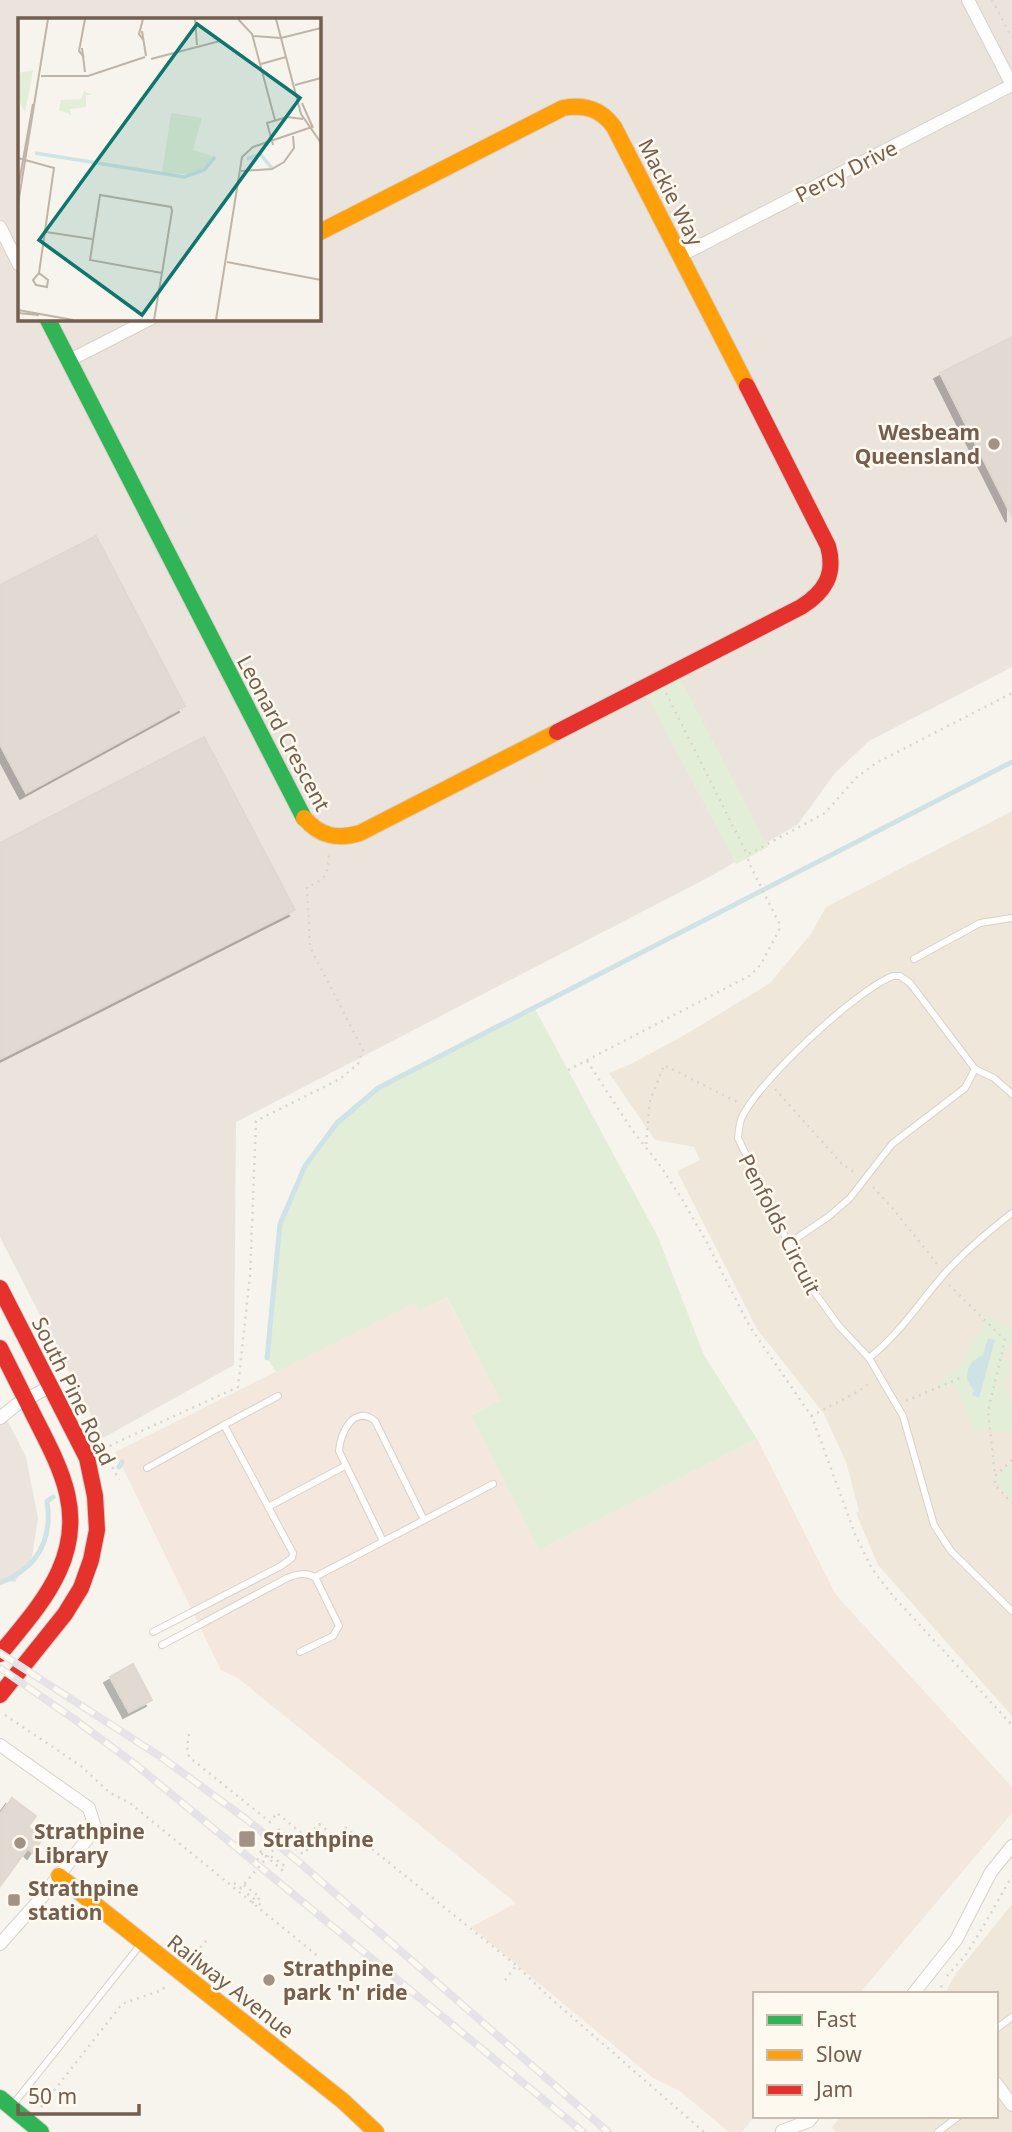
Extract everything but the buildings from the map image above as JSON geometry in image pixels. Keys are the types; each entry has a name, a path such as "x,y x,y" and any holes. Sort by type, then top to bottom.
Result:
{"main road":[{"name":"Mackie Way","path":"320,232 563,108 583,106 599,111 610,121 828,546 832,561 831,576"},
{"name":"Leonard Crescent","path":"48,320 298,810 311,827 331,837 343,838 360,833 801,607 822,592 831,576"},
{"name":"South Pine Road","path":"0,1288 87,1458 95,1483 98,1533 86,1581 74,1601 0,1695"},
{"path":"0,1348 58,1462 68,1487 70,1504 69,1536 62,1566 49,1592 0,1654"},
{"name":"Railway Avenue","path":"59,1876 343,2101 376,2132"},
{"path":"5,2103 41,2132"}],"street":[{"path":"968,0 1012,85"},
{"name":"Percy Drive","path":"680,256 1012,85"},
{"path":"0,227 18,263"},
{"path":"68,361 148,320"},
{"path":"0,1418 51,1386"},
{"path":"0,1745 89,1808 94,1824 92,1833 59,1876 0,1944"},
{"path":"915,1992 956,1940 991,1872 1012,1846"},
{"path":"998,2086 1012,2105"},
{"path":"782,2131 811,2118"}],"lane":[{"path":"914,959 980,923 1012,918"},
{"name":"Penfolds Circuit","path":"1012,1094 994,1078 975,1069 910,983 900,976 893,976 835,1016 804,1043 748,1108 739,1127 740,1147 807,1282 820,1302 869,1358 903,1416 934,1525 951,1551 1012,1611"},
{"path":"788,1244 828,1217 850,1198 892,1144 965,1088 975,1069"},
{"path":"869,1358 898,1333 962,1255 1012,1213"},
{"path":"146,1468 278,1396"},
{"path":"383,1541 339,1451 346,1425 360,1415 375,1421 424,1520"},
{"path":"224,1425 293,1553 295,1566"},
{"path":"268,1507 345,1466"},
{"path":"315,1577 493,1484"},
{"path":"153,1632 281,1566 295,1566 315,1577 339,1626 333,1636 300,1653"},
{"path":"162,1645 295,1566"},
{"path":"5,2103 142,1942"},
{"path":"938,2132 956,2118"}],"path":[{"path":"992,0 1012,38"},
{"path":"569,1070 757,971 779,930 777,917 748,861 748,856 659,680"},
{"path":"748,856 825,813 856,778 876,763 1012,693"},
{"path":"103,1451 238,1387 250,1275 256,1121 340,1079 358,1064 363,1050 310,947 307,887 324,879 331,837"},
{"path":"587,1061 700,1230 750,1327 811,1416 852,1525 872,1569 893,1596 1012,1725"},
{"path":"645,1146 650,1101 664,1065 748,1108"},
{"path":"941,1278 1005,1340 988,1411 995,1485 1012,1503"},
{"path":"811,1416 859,1391 879,1375"},
{"path":"897,1405 960,1378"},
{"path":"106,1455 119,1480"},
{"path":"995,1476 1012,1460"},
{"path":"5,1715 81,1766 109,1792 131,1804 246,1901 319,1957"},
{"path":"189,1734 189,1757 270,1822 277,1813 307,1838 319,1824 337,1838 346,1828 517,1966 704,2132"},
{"path":"278,1829 307,1850 303,1854 284,1836 278,1829"},
{"path":"293,1839 299,1832"},
{"path":"242,1888 284,1836"},
{"path":"257,1860 270,1844"},
{"path":"261,1853 268,1856 285,1866 282,1870 261,1853"},
{"path":"234,1882 260,1897 257,1901 246,1892"},
{"path":"246,1901 262,1905"},
{"path":"184,1966 207,1940"},
{"path":"505,1980 517,1966"},
{"path":"38,2110 122,2004 162,1990 173,1979"}],"shaded area":[{"path":"0,0 1012,0 1012,667 869,741 835,773 798,824 713,875 236,1122 234,1365 103,1438 0,1237"},
{"path":"1012,811 1012,1716 878,1565 856,1513 859,1511 846,1462 824,1414 757,1329 677,1171 700,1160 694,1147 655,1140 609,1073 688,1033 770,983 811,934 826,907"},
{"path":"446,1296 500,1400 471,1415 539,1550 757,1439 836,1595 1012,1787 1012,1813 861,1992 753,1992 753,2118 742,2132 729,2132 680,2091 653,2078 471,1927 516,1903 239,1679 221,1670 115,1452 415,1302 420,1311"},
{"path":"988,1338 995,1340 979,1398 972,1395 974,1390 967,1375 973,1361 983,1355"},
{"path":"0,1406 26,1457 38,1518 32,1557 15,1582 0,1581"},
{"path":"1012,1904 1012,2132 836,2132 832,2127 840,2118 998,2118 998,1992 946,1992 955,1975"}],"green space":[{"path":"676,671 768,847 736,864 643,688"},
{"path":"534,1007 658,1237 704,1355 757,1439 539,1550 471,1415 500,1400 447,1297 419,1311 414,1303 276,1372 267,1358 280,1224 305,1166 337,1123 378,1088"},
{"path":"989,1316 1012,1328 1012,1340 1003,1358 1010,1362 1004,1385 1012,1406 1012,1432 982,1429 976,1433 954,1383 937,1390 936,1387 963,1362"},
{"path":"1012,1463 1012,1501 997,1484 996,1478"}],"waterway":[{"path":"267,1358 280,1224 305,1166 337,1123 378,1088 1012,762"},
{"path":"119,1467 122,1462"},
{"path":"0,1583 24,1569 40,1551 47,1529 47,1501 53,1497"}],"railway":[{"path":"0,1653 161,1757 246,1819 608,2132"},
{"path":"0,1668 136,1765 583,2132"}],"traffic: fast":[{"path":"48,320 304,818"},
{"path":"0,2098 41,2132"}],"traffic: slow":[{"path":"320,232 563,108 592,109 604,116 614,127 747,386"},
{"path":"304,818 316,829 329,835 360,833 557,732"},
{"path":"59,1876 343,2101 376,2132"}],"traffic: jam":[{"path":"557,732 801,607 816,595 826,581 831,565 828,546 747,386"},
{"path":"0,1288 87,1458 95,1496 97,1530 91,1560 81,1588 65,1614 0,1695"},
{"path":"0,1348 62,1475 70,1512 67,1550 59,1571 47,1593 0,1654"}],"place":[{"name":"Wesbeam Queensland","path":"994,444"},
{"name":"Strathpine","path":"247,1839"},
{"name":"Strathpine Library","path":"20,1843"},
{"name":"Strathpine station","path":"14,1900"},
{"name":"Strathpine park 'n' ride","path":"269,1980"}]}
